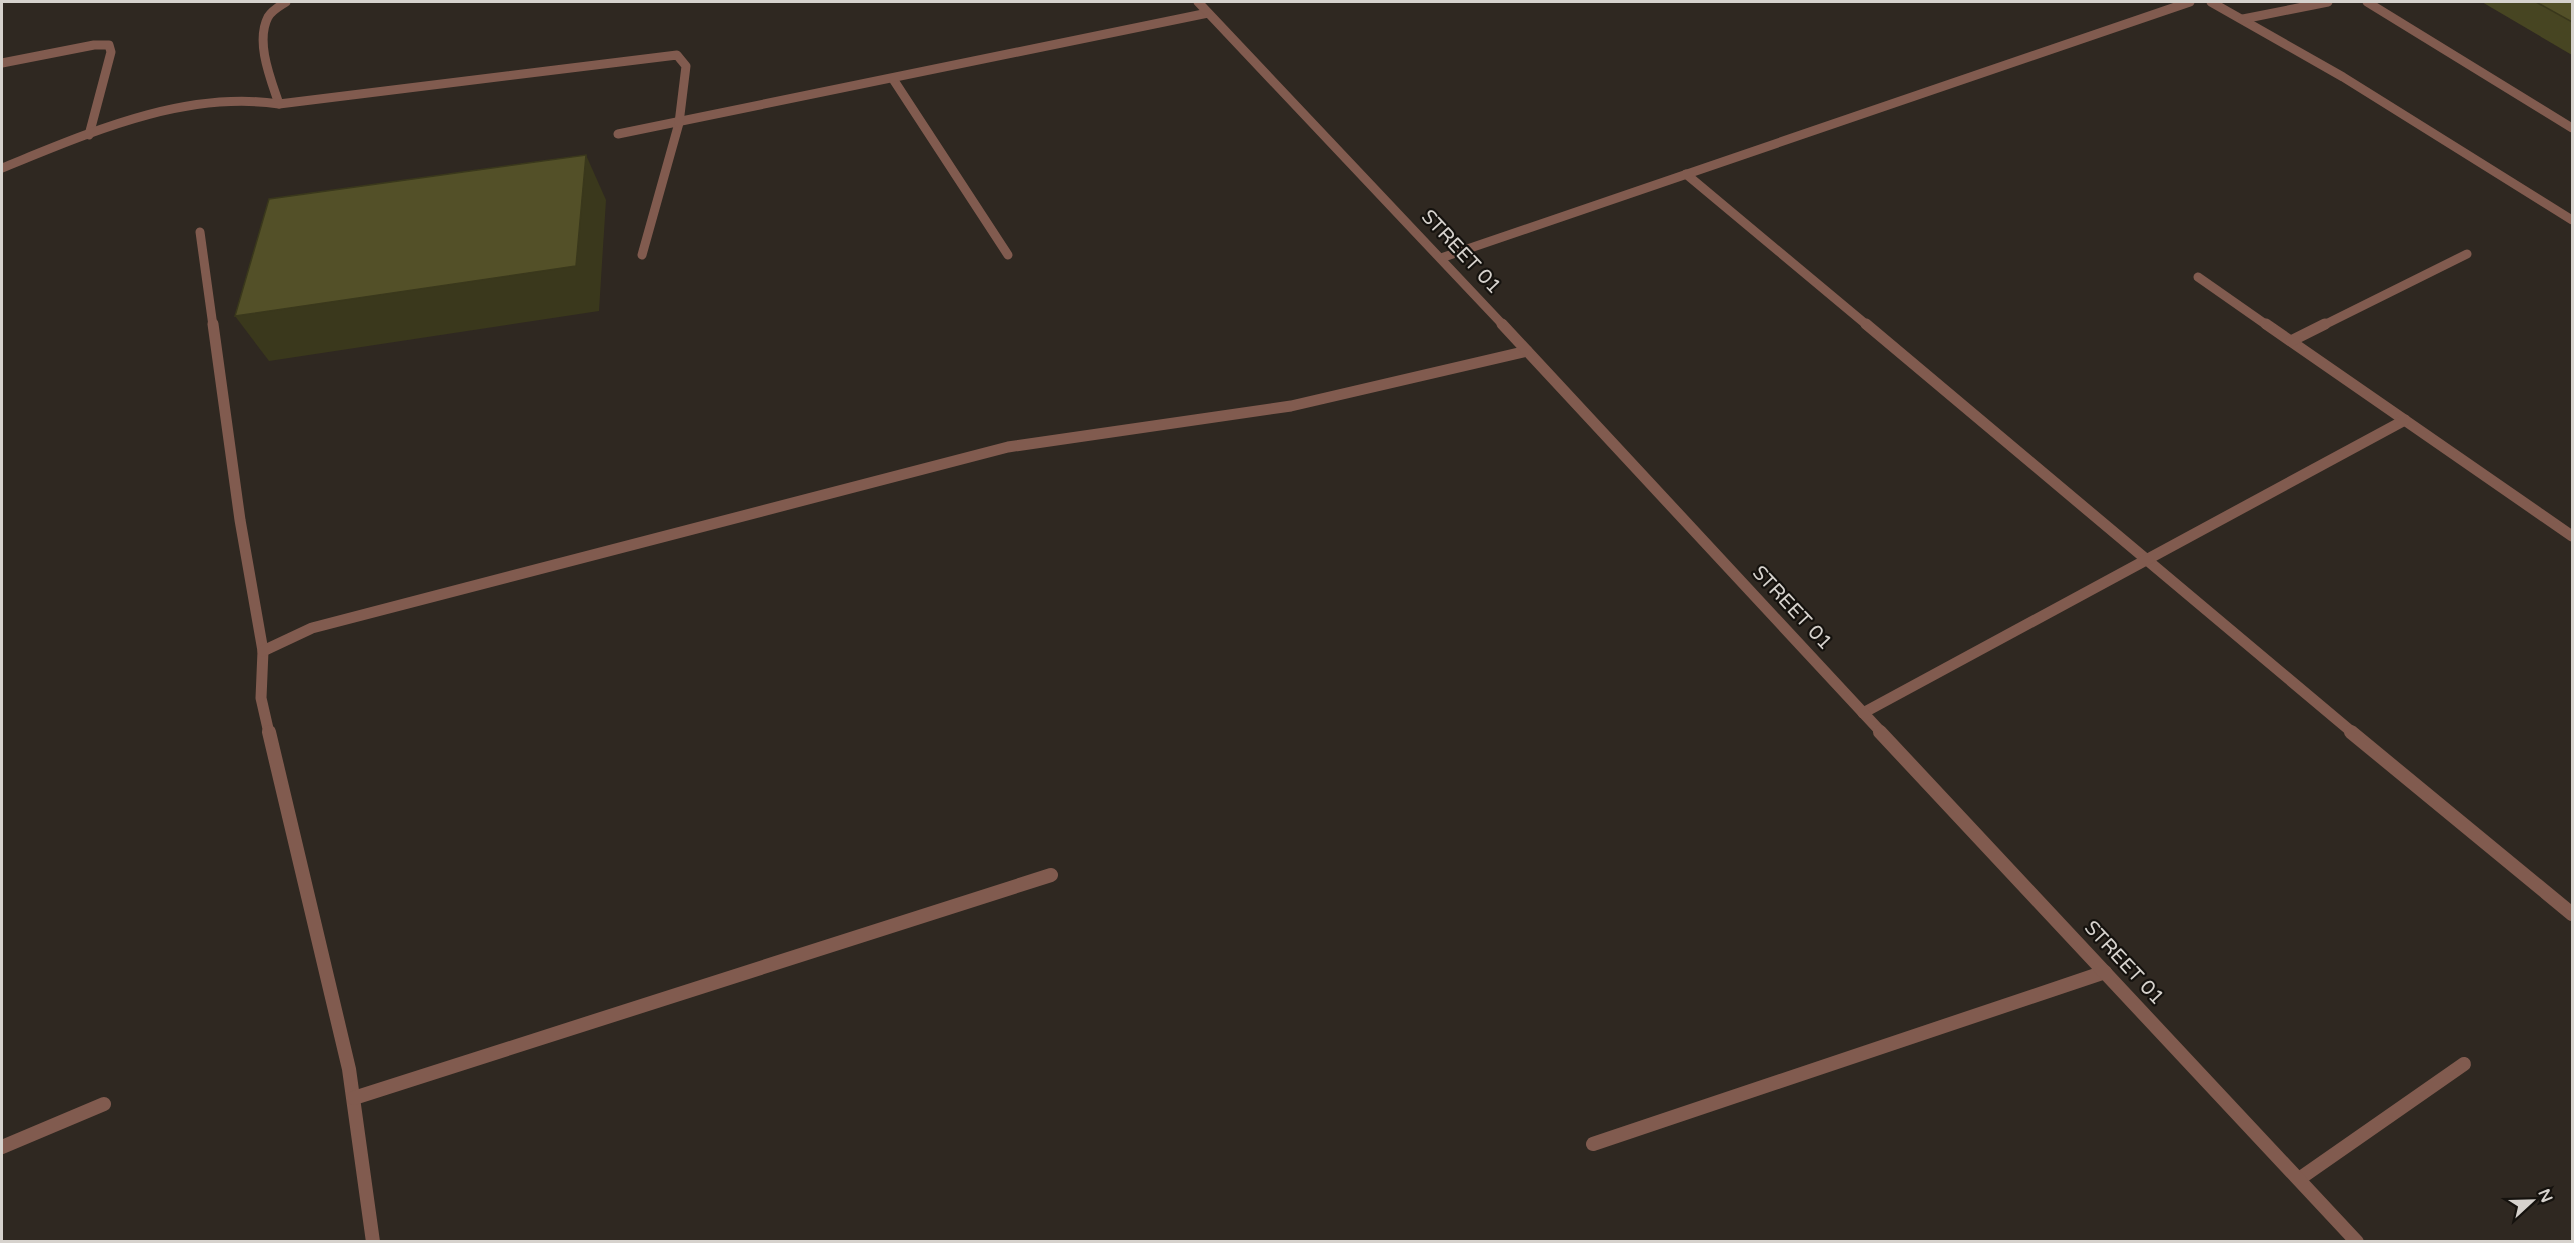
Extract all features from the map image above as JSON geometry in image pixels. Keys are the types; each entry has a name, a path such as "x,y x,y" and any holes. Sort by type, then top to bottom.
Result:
{"street":[{"path":"279,104 264,42 269,16 286,2"},
{"name":"STREET 01","path":"1198,2 1441,258 2357,1242"},
{"path":"1441,258 2190,2"},
{"path":"2211,2 2343,77 2572,220"},
{"path":"2243,20 2328,2"},
{"path":"2367,2 2572,128"},
{"path":"618,134 1208,13"},
{"path":"2,63 94,45 109,45 111,52 89,135"},
{"path":"2,168 139,117 191,105 236,100 279,104 677,55 686,66 679,123 642,255"},
{"path":"893,79 1008,255"},
{"path":"1686,174 2148,559 2436,804 2572,914"},
{"path":"200,232 240,520 263,651 261,698 354,1098 373,1242"},
{"path":"2291,341 2467,254"},
{"path":"2198,277 2572,537"},
{"path":"263,651 312,628 1008,447 1291,406 1527,351"},
{"path":"1863,713 2404,420"},
{"path":"354,1098 1051,874"},
{"path":"1593,1144 2105,972"},
{"path":"2299,1179 2464,1064"},
{"path":"2,1146 104,1104"}],"building":[{"path":"2536,2 2572,2 2572,22"},
{"path":"586,155 576,266 235,316 269,199"}]}
